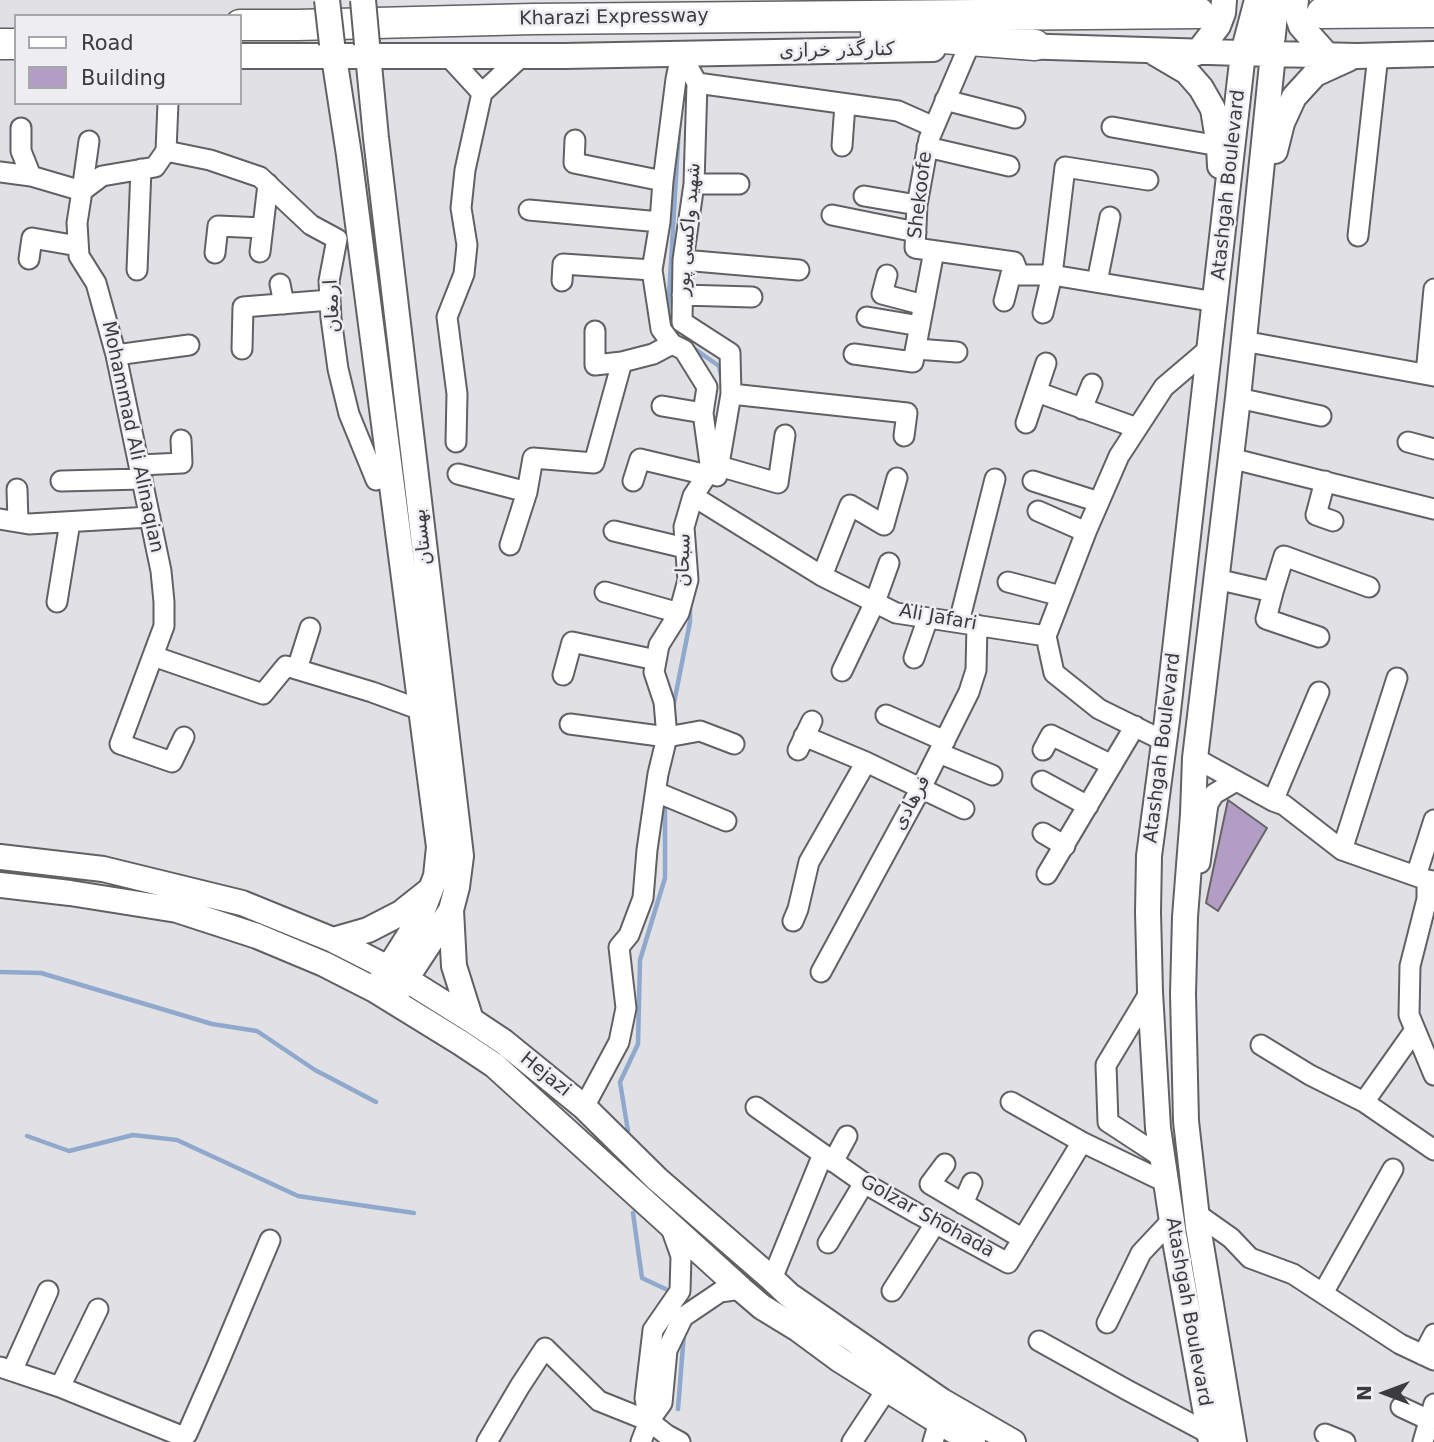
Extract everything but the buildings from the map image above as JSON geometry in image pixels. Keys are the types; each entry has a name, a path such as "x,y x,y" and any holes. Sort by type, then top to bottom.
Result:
{"highway":[{"name":"Kharazi Expressway","path":"242,25 1211,6"},
{"path":"1322,13 1434,12"},
{"path":"533,19 661,31 862,32 1035,45"}],"main road":[{"name":"بهستان","path":"327,0 439,847 436,876 397,973 384,995"},
{"name":"بهستان","path":"363,0 372,100 461,856 451,910 397,973"},
{"path":"1258,0 1278,12 1299,42 1327,55"},
{"name":"Atashgah Boulevard","path":"1210,1439 1158,1128 1150,992 1149,856 1211,347 1243,53 1258,0"},
{"name":"Atashgah Boulevard","path":"1234,1442 1197,1214 1186,1121 1183,994 1195,758 1238,398 1273,54 1266,17 1258,0"},
{"path":"1296,0 1295,9 1301,26 1327,55"},
{"path":"1197,53 1223,13 1211,6"},
{"name":"کنارگذر خرازی","path":"242,56 299,56 332,50 368,50 402,56 522,56 1035,45 1197,53 1434,54"},
{"path":"1149,50 1188,72 1213,109 1219,146 1224,232"},
{"path":"1255,229 1282,123 1294,97 1315,74 1367,55"},
{"path":"299,56 325,80 341,105"},
{"path":"372,100 386,75 402,56"},
{"path":"381,401 407,400"},
{"path":"1157,806 1193,814"},
{"name":"Hejazi","path":"0,857 103,869 242,903 333,940 397,973 504,1042 584,1107 657,1179 789,1295 942,1401 1013,1442"},
{"name":"Hejazi","path":"0,885 177,910 257,936 324,964 384,995 494,1065 762,1307 887,1390 936,1432 972,1442"},
{"path":"333,940 368,930 401,913 430,890"},
{"path":"451,910 454,967 471,1020"}],"street":[{"path":"1273,54 1278,12"},
{"name":"Shekoofe","path":"968,48 927,148 917,205 915,248 1014,262 1019,275 1052,275 1216,302"},
{"path":"681,54 697,83 898,111 934,127"},
{"path":"681,54 652,270 661,329 672,344 684,350 707,387 703,413 713,471"},
{"path":"1358,236 1367,55"},
{"path":"448,56 482,93"},
{"path":"456,442 457,394 447,317 464,274 467,245 460,208 465,170 482,93 522,56"},
{"name":"شهید واکسی پور","path":"697,83 694,184 683,260 682,322 730,354 730,394 713,471 700,501"},
{"path":"945,100 1016,118"},
{"path":"842,146 845,104"},
{"path":"0,172 31,176 82,191 102,176 155,167 166,151 168,105"},
{"path":"1112,127 1219,146"},
{"path":"21,128 21,151 31,176"},
{"path":"575,140 574,163 663,181"},
{"name":"Mohammad Ali Alinaqian","path":"89,141 77,223 79,256 96,284 116,355 161,571 164,602 164,626 120,744 172,762 184,737"},
{"path":"927,148 1009,166"},
{"name":"ارمغان","path":"166,151 210,160 260,177 311,225 337,239 329,281 336,356 349,414 376,480"},
{"path":"1043,313 1052,275 1065,167 1147,180"},
{"path":"138,270 141,169"},
{"path":"260,252 268,184"},
{"path":"694,184 739,184"},
{"path":"864,196 917,205"},
{"path":"529,210 660,222"},
{"path":"832,215 916,232"},
{"path":"1097,282 1110,217"},
{"path":"215,253 218,226 263,228"},
{"path":"29,259 32,238 78,246"},
{"path":"854,355 913,362 934,251"},
{"path":"683,260 799,270"},
{"path":"1004,301 1014,262"},
{"path":"563,272 652,270"},
{"path":"887,275 882,294 924,305"},
{"path":"1243,341 1430,375 1434,289"},
{"path":"242,349 243,307 282,294 330,300"},
{"path":"682,295 752,297"},
{"path":"867,317 920,326"},
{"path":"595,331 595,365 653,354 672,344"},
{"path":"116,355 189,345"},
{"path":"1164,741 1100,709 1055,673 1046,636 1119,456 1164,387 1211,347"},
{"path":"916,349 957,352"},
{"path":"510,545 527,492 533,458 594,463 622,362"},
{"path":"1026,423 1046,363"},
{"path":"1082,408 1092,384"},
{"path":"1037,392 1137,428"},
{"path":"730,394 907,413 904,436"},
{"path":"1238,398 1321,416"},
{"path":"662,406 703,413"},
{"path":"633,481 640,459 778,483 785,435"},
{"path":"61,481 141,472 183,463 181,440"},
{"path":"1408,442 1434,449"},
{"path":"1230,458 1434,509"},
{"path":"458,474 527,492"},
{"path":"822,576 850,505 884,525 897,478"},
{"name":"فرهادی","path":"821,972 921,788 969,692 976,670 968,624 995,479"},
{"path":"1033,481 1099,502"},
{"path":"1325,481 1315,515 1333,521"},
{"path":"17,489 9,521 29,524 150,517"},
{"name":"سبحان","path":"656,660 659,645 679,613 688,580 684,527 700,501"},
{"name":"Ali Jafari","path":"700,501 822,576 896,613 1046,636"},
{"path":"1038,511 1086,533"},
{"path":"57,602 70,522"},
{"path":"614,531 685,548"},
{"path":"1319,637 1266,619 1284,556 1369,587"},
{"path":"842,671 875,602 889,563"},
{"path":"1216,579 1273,592"},
{"path":"1008,582 1061,596"},
{"path":"605,592 679,613"},
{"path":"914,658 928,618"},
{"path":"296,669 310,628"},
{"path":"563,675 572,642 656,660 654,672 664,702 667,737 658,774 643,898 629,935 619,947 626,1008 619,1042 584,1107"},
{"path":"153,656 263,694 286,666 421,710"},
{"path":"1342,850 1397,678"},
{"path":"1273,801 1319,692"},
{"path":"886,715 992,775"},
{"path":"570,724 667,737 700,731 734,744"},
{"path":"1047,874 1135,726"},
{"path":"805,735 964,809"},
{"path":"1043,750 1051,735 1112,765"},
{"path":"1195,758 1284,805 1342,850 1426,879"},
{"path":"793,921 809,862 866,762"},
{"path":"1042,781 1088,806"},
{"path":"1185,917 1200,871 1208,804 1214,794 1236,781"},
{"path":"656,792 726,821"},
{"path":"1434,820 1426,879 1427,899 1410,966 1409,1014 1434,1075"},
{"path":"1043,833 1065,846"},
{"path":"1150,992 1106,1065 1108,1122 1163,1158"},
{"path":"1364,1102 1415,1030"},
{"path":"1261,1045 1310,1075 1364,1102 1434,1150"},
{"path":"1012,1102 1082,1142 1167,1183"},
{"name":"Golzar Shohada","path":"756,1107 864,1183 1008,1263 1082,1142"},
{"path":"772,1279 828,1158 847,1136"},
{"path":"945,1164 930,1184 1023,1238"},
{"path":"1323,1293 1393,1169"},
{"path":"828,1242 864,1183"},
{"path":"963,1204 972,1183"},
{"path":"1197,1214 1231,1238 1250,1258 1293,1274 1401,1344 1428,1357 1434,1334"},
{"path":"1107,1323 1141,1253 1172,1220"},
{"path":"892,1291 935,1223"},
{"path":"649,1421 645,1398 653,1330 680,1291 681,1256 670,1225"},
{"path":"48,1291 6,1369 60,1387 184,1437 270,1240"},
{"path":"641,1442 649,1421 662,1403 667,1350 683,1317 720,1292 741,1289"},
{"path":"60,1387 98,1309"},
{"path":"1039,1341 1210,1439"},
{"path":"487,1442 545,1348 599,1401 649,1421 680,1442"},
{"path":"852,1442 887,1390"},
{"path":"1401,1407 1432,1412 1423,1442"},
{"path":"1325,1434 1345,1442"}],"waterway":[{"path":"668,313 679,126"},
{"path":"692,347 719,366 722,380"},
{"path":"673,708 690,622 690,603"},
{"path":"628,1131 620,1082 638,1044 640,960 665,878 665,800"},
{"path":"0,972 41,973 212,1024 257,1031 315,1070 376,1102"},
{"path":"27,1136 69,1151 133,1135 177,1140 298,1196 414,1213"},
{"path":"633,1213 642,1278 672,1292"},
{"path":"678,1409 684,1333"}]}
